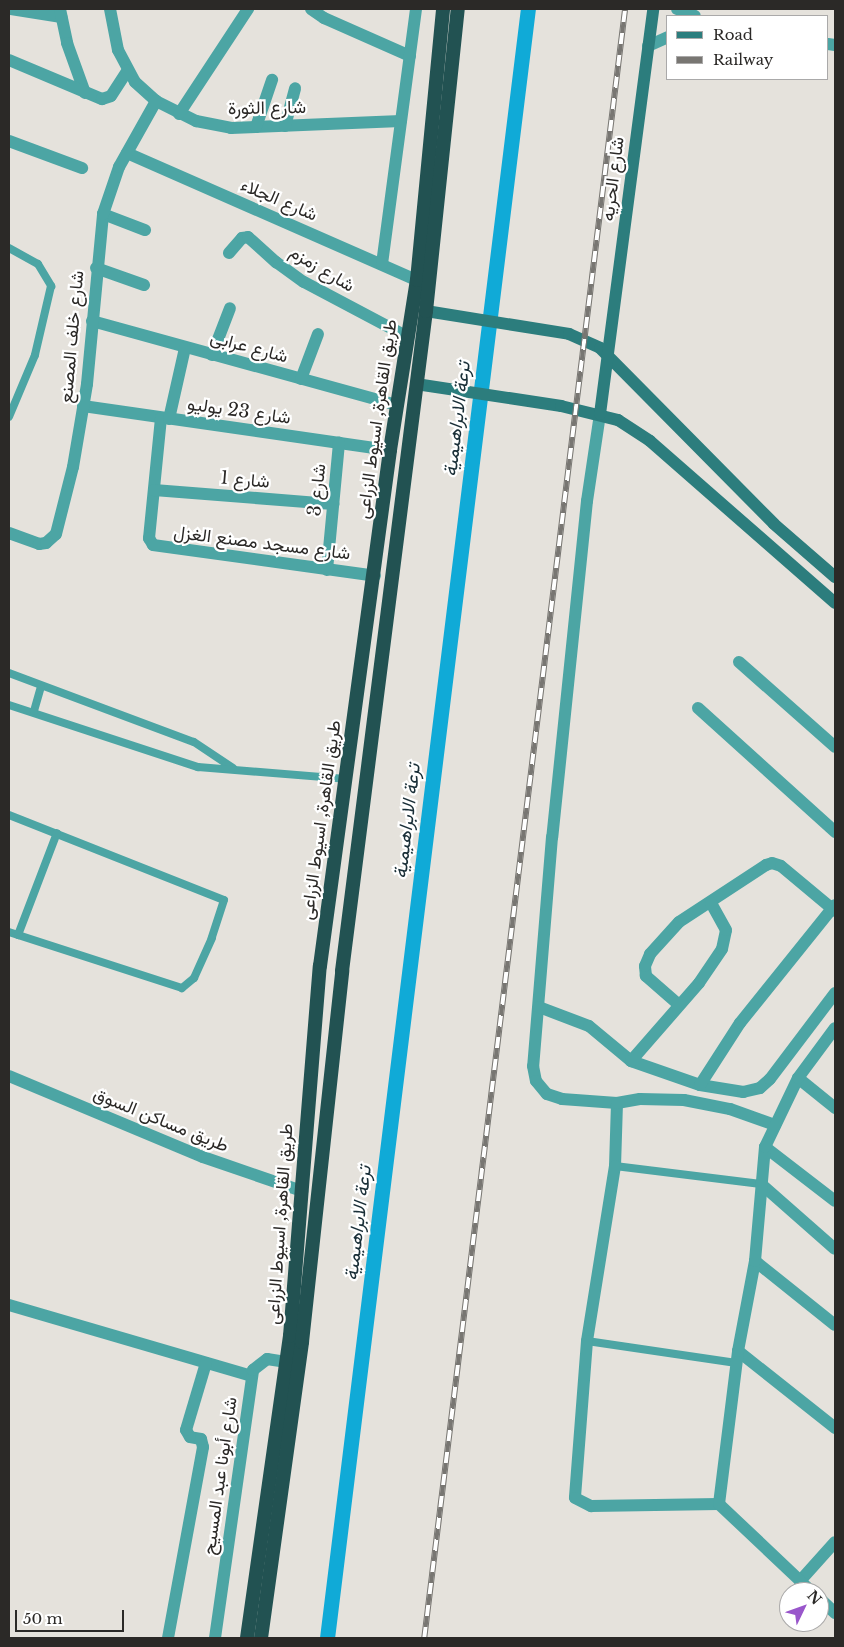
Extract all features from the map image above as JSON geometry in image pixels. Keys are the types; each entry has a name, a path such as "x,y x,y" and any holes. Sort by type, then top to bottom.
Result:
{"highway":[{"name":"طريق القاهرة, اسيوط الزراعى","path":"292,1363 302,1191 320,966 375,576 390,450 417,280 443,9"},
{"name":"طريق القاهرة, اسيوط الزراعى","path":"247,1638 276,1476 292,1363 365,776 426,310 458,9"},
{"name":"طريق القاهرة, اسيوط الزراعى","path":"262,1638 276,1476"}],"main road":[{"name":"شارع الحريه","path":"600,414 653,9"},
{"path":"426,310 554,330 584,339 607,354 774,524 835,577"},
{"path":"416,384 600,414 635,429 835,603"}],"street":[{"path":"10,9 61,13 84,93"},
{"name":"شارع الثورة","path":"110,9 114,38 127,71 156,101 179,114 214,126 256,127 401,121"},
{"path":"179,114 248,9"},
{"path":"312,9 324,18 410,56"},
{"path":"382,264 416,9"},
{"path":"677,9 692,15"},
{"path":"648,46 666,38"},
{"path":"9,60 84,93 107,98 127,71"},
{"path":"256,127 272,80"},
{"path":"286,126 295,88"},
{"name":"شارع خلف المصنع","path":"9,533 39,544 46,543 56,534 73,468 83,406 103,214 112,182 156,101"},
{"path":"9,141 82,168"},
{"name":"شارع الجلاء","path":"127,153 417,280"},
{"path":"103,214 145,230"},
{"name":"شارع زمزم","path":"229,252 242,238 248,237 276,262 304,282 408,337"},
{"path":"96,268 144,285"},
{"path":"212,355 230,308"},
{"name":"شارع عرابى","path":"92,321 397,405"},
{"path":"301,379 318,334"},
{"name":"شارع مسجد مصنع الغزل","path":"185,348 165,419 149,538 157,547 375,576"},
{"name":"شارع 23 يوليو","path":"83,406 390,450"},
{"path":"600,414 587,501 551,846 533,1074 542,1090 562,1099 617,1103 640,1099 684,1100 730,1110 774,1124"},
{"name":"شارع 3","path":"327,570 339,443"},
{"name":"شارع 1","path":"154,490 333,504"},
{"path":"739,662 835,747"},
{"path":"698,708 835,832"},
{"path":"678,1004 646,976 645,966 654,948 669,931 772,862 781,866 834,908 740,1023 700,1085"},
{"path":"631,1061 678,1004 699,982 722,949 726,930 712,903"},
{"path":"539,1007 589,1026 631,1061 700,1085 743,1092 760,1088 835,993"},
{"path":"719,1504 737,1357 755,1262 765,1148 774,1124 798,1078 835,1028"},
{"name":"طريق مساكن السوق","path":"9,1076 204,1157 302,1191"},
{"path":"798,1078 835,1108"},
{"path":"617,1103 615,1166 587,1341 575,1498 591,1506 719,1504 800,1581 835,1542"},
{"path":"765,1148 835,1201"},
{"path":"761,1184 835,1249"},
{"path":"755,1262 835,1325"},
{"path":"9,1305 252,1376"},
{"path":"737,1357 835,1428"},
{"name":"شارع أبونا عبد المسيح","path":"215,1638 252,1376 261,1361 273,1358 292,1363"},
{"path":"168,1638 203,1447 201,1439 188,1436 186,1430 206,1363"}],"lane":[{"path":"9,248 38,264 51,286 36,355 9,417"},
{"path":"9,673 41,688 185,738 233,768"},
{"path":"34,712 41,688"},
{"path":"9,705 178,762 214,769 233,768 346,779"},
{"path":"9,815 224,900 212,938 194,978 179,988 9,932"},
{"path":"18,935 57,833"},
{"path":"615,1166 761,1184"},
{"path":"587,1341 737,1357"}],"waterway":[{"name":"ترعة الابراهيمية","path":"327,1638 528,9"}],"railway":[{"path":"424,1638 625,9"}]}
